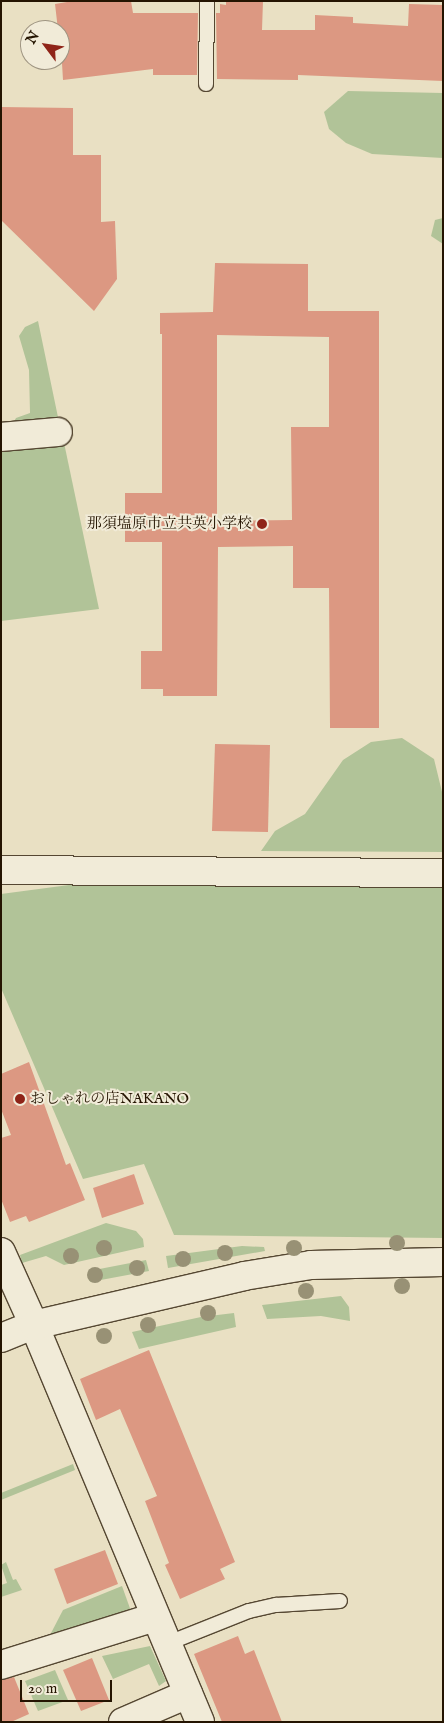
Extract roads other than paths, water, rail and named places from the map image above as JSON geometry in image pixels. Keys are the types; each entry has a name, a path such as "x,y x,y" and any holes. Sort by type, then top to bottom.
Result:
{"street":[{"path":"1,436 58,432"},
{"path":"1,870 443,873"},
{"path":"1,1252 34,1325 200,1722"},
{"path":"1,1338 34,1325 244,1276 311,1265 443,1262"},
{"path":"1,1665 155,1617"},
{"path":"123,1722 188,1694"}],"lane":[{"path":"206,84 207,1"},
{"path":"166,1644 249,1611 276,1605 340,1601"}],"place":[{"name":"那須塩原市立共英小学校","path":"262,524"},
{"name":"おしゃれの店NAKANO","path":"20,1099"}]}
